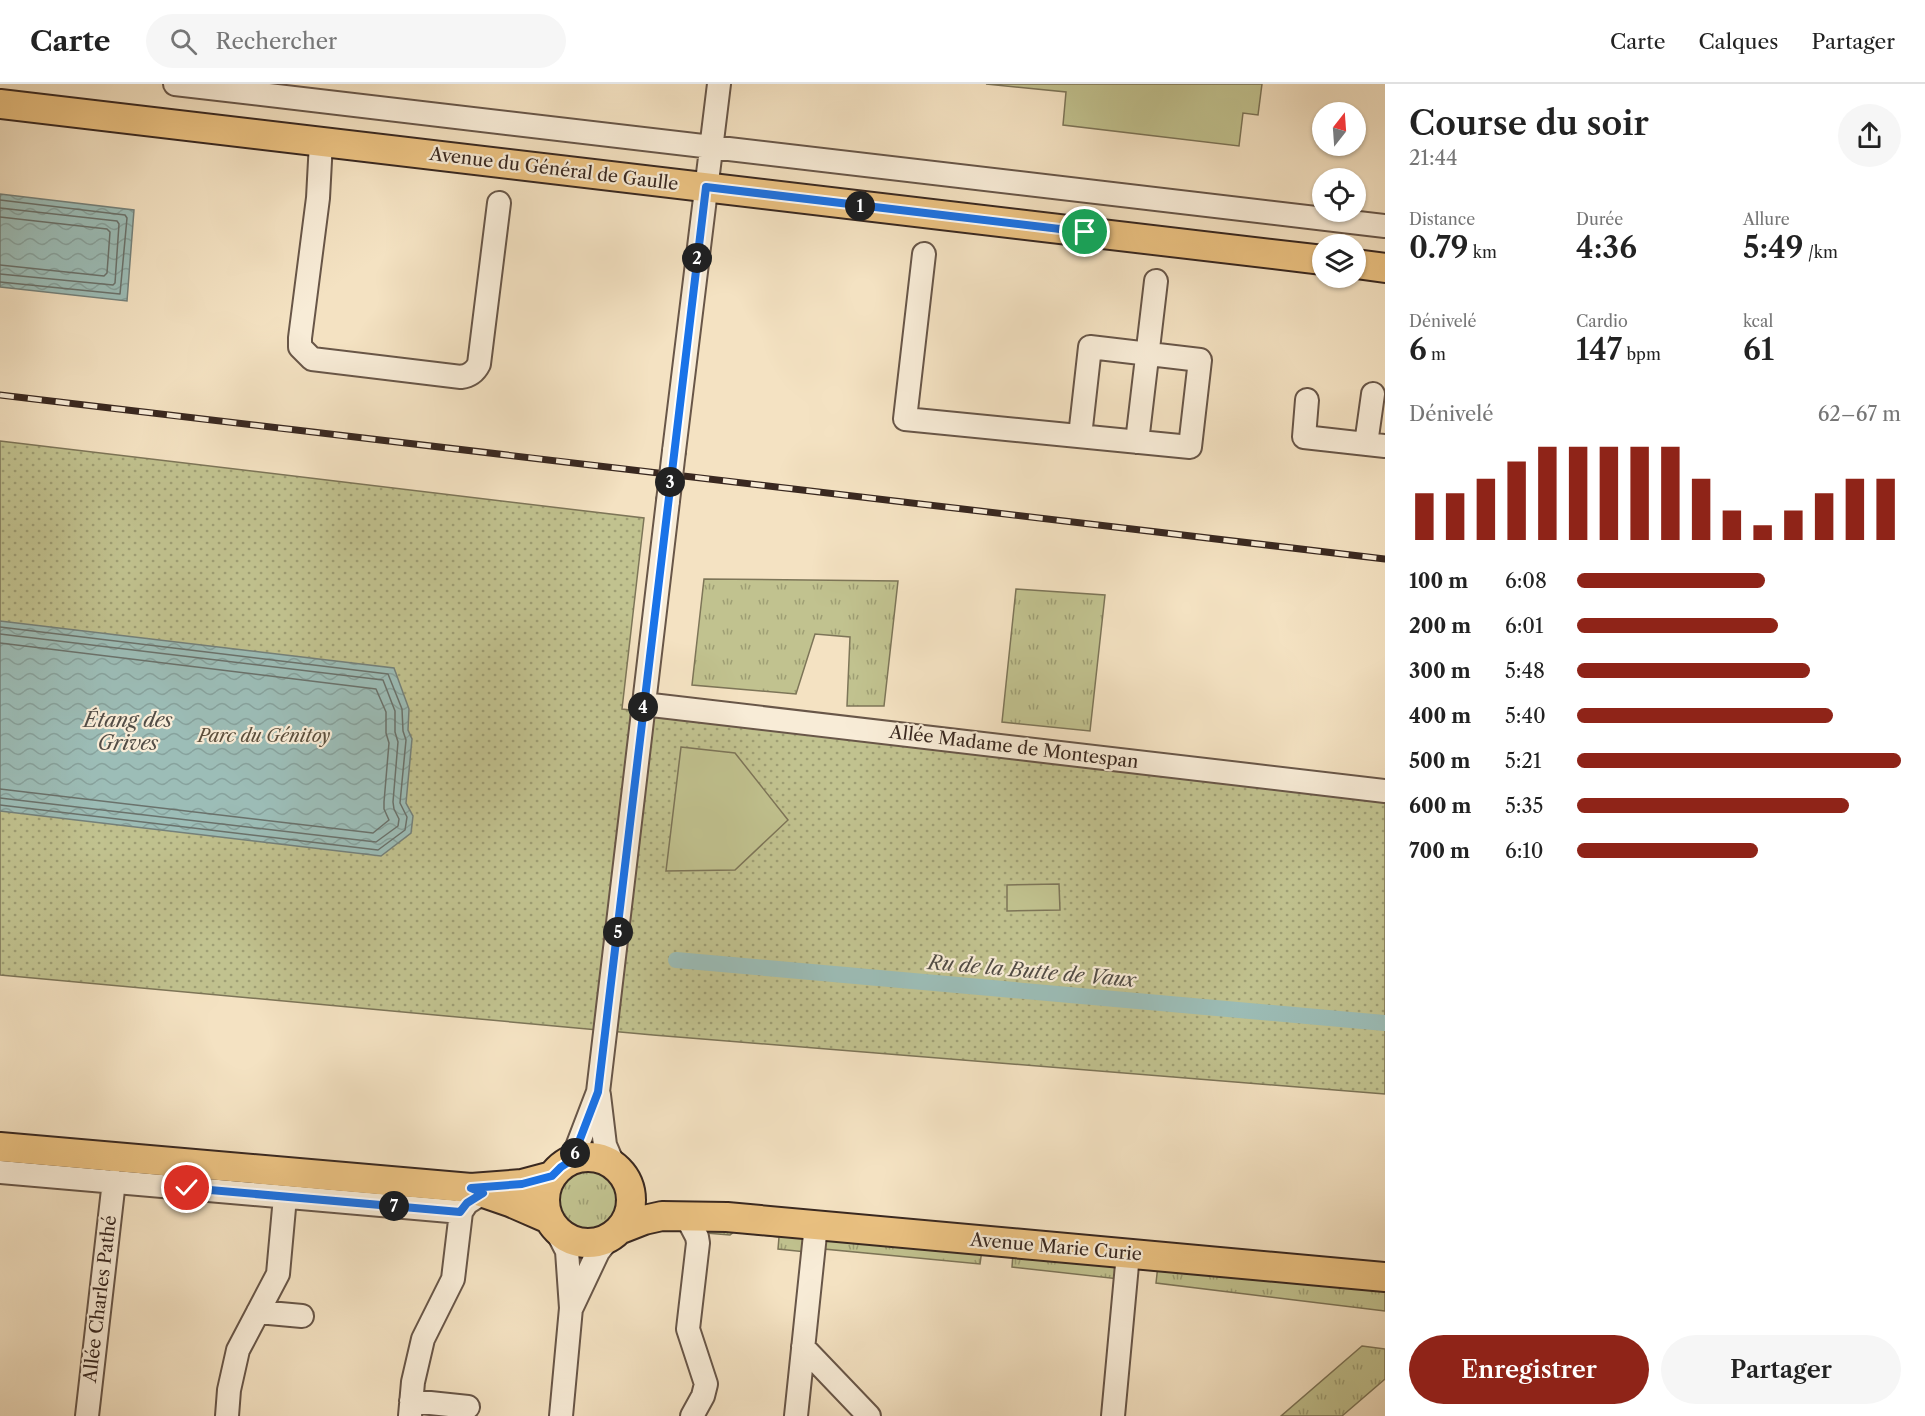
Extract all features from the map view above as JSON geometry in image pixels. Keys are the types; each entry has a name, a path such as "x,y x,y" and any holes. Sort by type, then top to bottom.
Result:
{"main road":[{"name":"Avenue du Général de Gaulle","path":"0,104 1312,259"},
{"path":"1366,265 1385,268"},
{"path":"0,1147 518,1205 553,1225 568,1239 582,1243 597,1243 615,1233 628,1217 631,1203 630,1190 619,1171 594,1157 583,1157 522,1184 471,1198"},
{"path":"553,1225 545,1205 546,1190 562,1168"},
{"name":"Avenue Marie Curie","path":"619,1171 639,1189 655,1196 727,1217 1385,1277"},
{"name":"Avenue Marie Curie","path":"615,1233 654,1217 692,1227 727,1217"}],"street":[{"path":"175,84 1385,226"},
{"path":"619,1171 605,1145 598,1092 718,84"},
{"path":"321,142 318,198 300,338 300,347 312,359 461,377 476,370 479,364 499,203"},
{"path":"924,254 905,419 1190,447 1200,360 1090,347 1080,436"},
{"path":"1137,442 1156,281"},
{"path":"1307,400 1304,437 1376,445 1373,394"},
{"name":"Allée Madame de Montespan","path":"644,704 1385,791"},
{"path":"562,1168 598,1092"},
{"path":"0,1172 285,1197 471,1198 453,1279 423,1339 413,1382 410,1408 468,1407"},
{"name":"Allée Charles Pathé","path":"87,1416 114,1181"},
{"path":"227,1416 229,1390 238,1350 278,1274 285,1197"},
{"path":"553,1225 567,1251 571,1308 561,1416"},
{"path":"796,1416 816,1225"},
{"path":"692,1227 688,1329 706,1384 703,1396 692,1416"},
{"path":"571,1308 598,1252 615,1233"},
{"path":"1113,1416 1128,1254"},
{"path":"258,1311 302,1317"},
{"path":"803,1347 869,1416"}],"green space":[{"path":"986,84 1262,84 1258,115 1243,113 1239,146 1063,125 1066,92"},
{"name":"Parc du Génitoy","path":"0,441 644,518 622,709 1385,798 1385,1094 653,1035 0,975"},
{"path":"704,579 898,581 884,706 847,706 850,637 815,634 796,694 692,685"},
{"path":"1016,589 1105,595 1090,731 1002,722"},
{"path":"681,747 735,753 788,820 735,870 666,871"},
{"path":"1059,884 1060,910 1007,911 1007,885"},
{"path":"586,1166 599,1169 610,1176 617,1187 620,1200 617,1213 610,1224 599,1231 586,1234 573,1231 562,1224 555,1213 552,1200 555,1187 562,1176 573,1169"},
{"path":"705,1229 807,1234 806,1252 778,1249 779,1237 734,1232 730,1235 706,1233"},
{"path":"825,1236 982,1250 980,1264 824,1249"},
{"path":"1013,1253 1121,1262 1119,1279 1012,1267"},
{"path":"1158,1265 1385,1286 1385,1311 1156,1283"},
{"path":"1362,1346 1385,1349 1385,1379 1342,1416 1281,1416"}],"water":[{"path":"0,194 134,210 127,301 0,287"},
{"name":"Étang des Grives","path":"0,621 394,668 409,709 408,730 412,739 406,803 413,816 411,833 381,856 0,811"}],"waterway":[{"name":"Ru de la Butte de Vaux","path":"676,960 1385,1023"}],"railway":[{"path":"0,395 1385,559"}],"route":[{"path":"187,1188 460,1212 467,1203 483,1193 471,1188 539,1181 552,1176 572,1160 598,1092 706,187 1085,232"}]}
